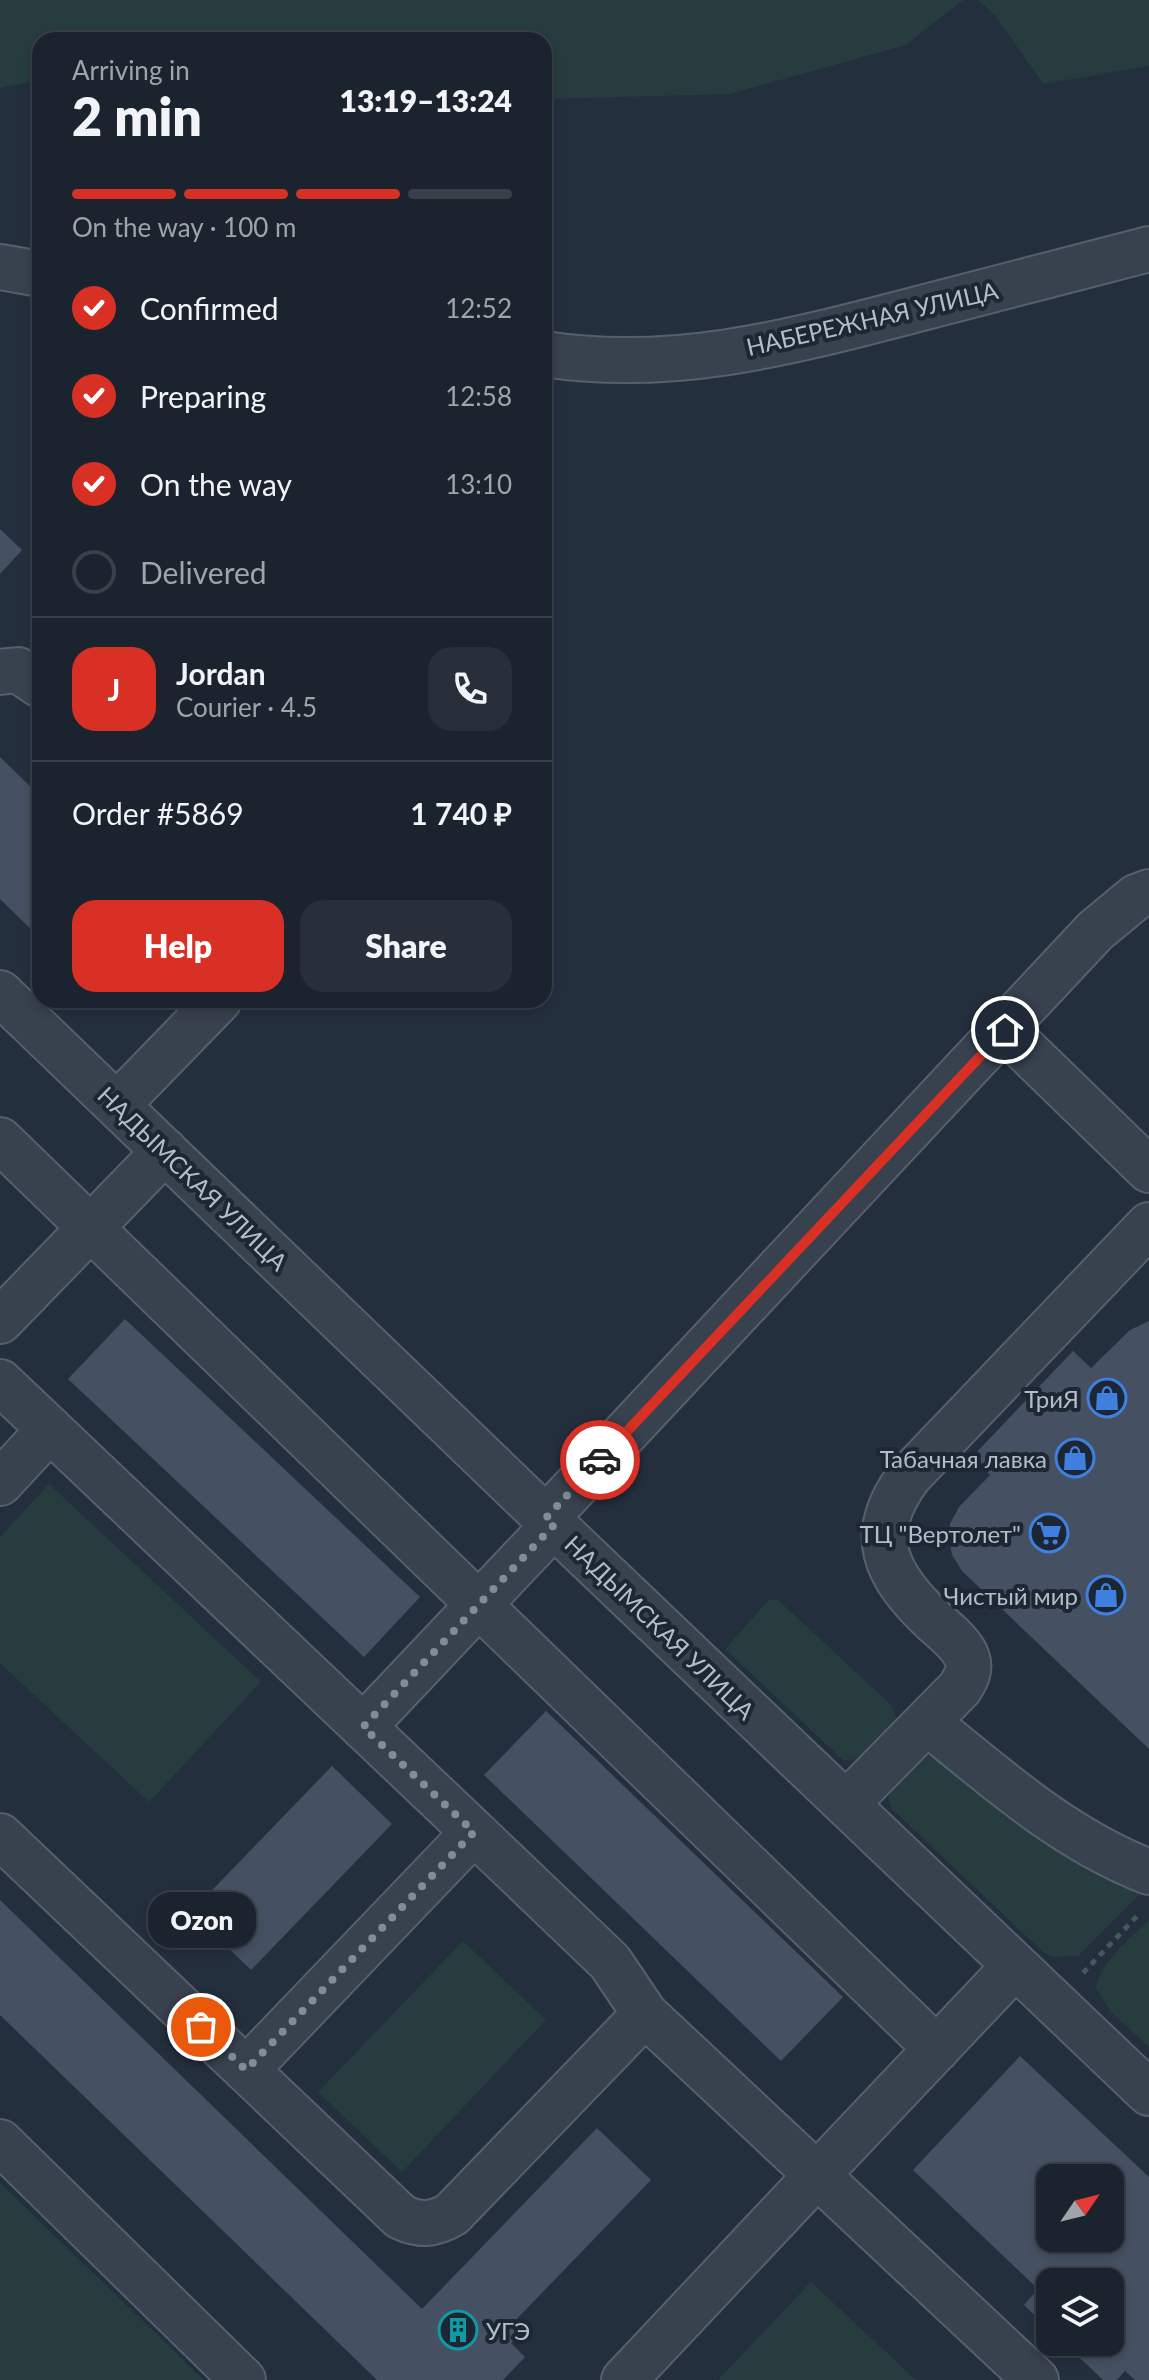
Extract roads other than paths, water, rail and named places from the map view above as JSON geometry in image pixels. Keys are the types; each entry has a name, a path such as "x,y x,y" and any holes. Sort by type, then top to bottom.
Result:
{"street":[{"name":"НАБЕРЕЖНАЯ УЛИЦА","path":"552,355 661,361 783,344 1149,249"},
{"path":"0,267 32,273"},
{"path":"0,672 18,670 32,680"},
{"path":"363,1727 1095,931 1143,895"},
{"name":"НАДЫМСКАЯ УЛИЦА","path":"0,993 1149,2093"},
{"path":"117,1105 211,1008"},
{"path":"1005,1030 1149,1170"},
{"path":"0,1140 937,2049"},
{"path":"0,1321 165,1151"},
{"path":"846,1804 960,1688 968,1674 967,1657 894,1577 884,1544 886,1520 893,1498 910,1475 1149,1225"},
{"path":"0,1382 610,1962 645,2014 1036,2380"},
{"path":"0,1483 50,1429"},
{"path":"927,1722 1027,1804 1078,1838 1120,1861 1149,1872"},
{"path":"246,2070 474,1832"},
{"path":"0,1836 401,2217 418,2225 437,2222 452,2214 645,2014"},
{"path":"624,2380 1015,1966"},
{"path":"0,2142 243,2380"}],"place":[{"name":"ТриЯ","path":"1107,1398"},
{"name":"Табачная лавка","path":"1075,1458"},
{"name":"ТЦ \"Вертолет\"","path":"1049,1533"},
{"name":"Чистый мир","path":"1106,1595"},
{"name":"Ozon","path":"201,2027"},
{"name":"УГЭ","path":"458,2330"}]}
